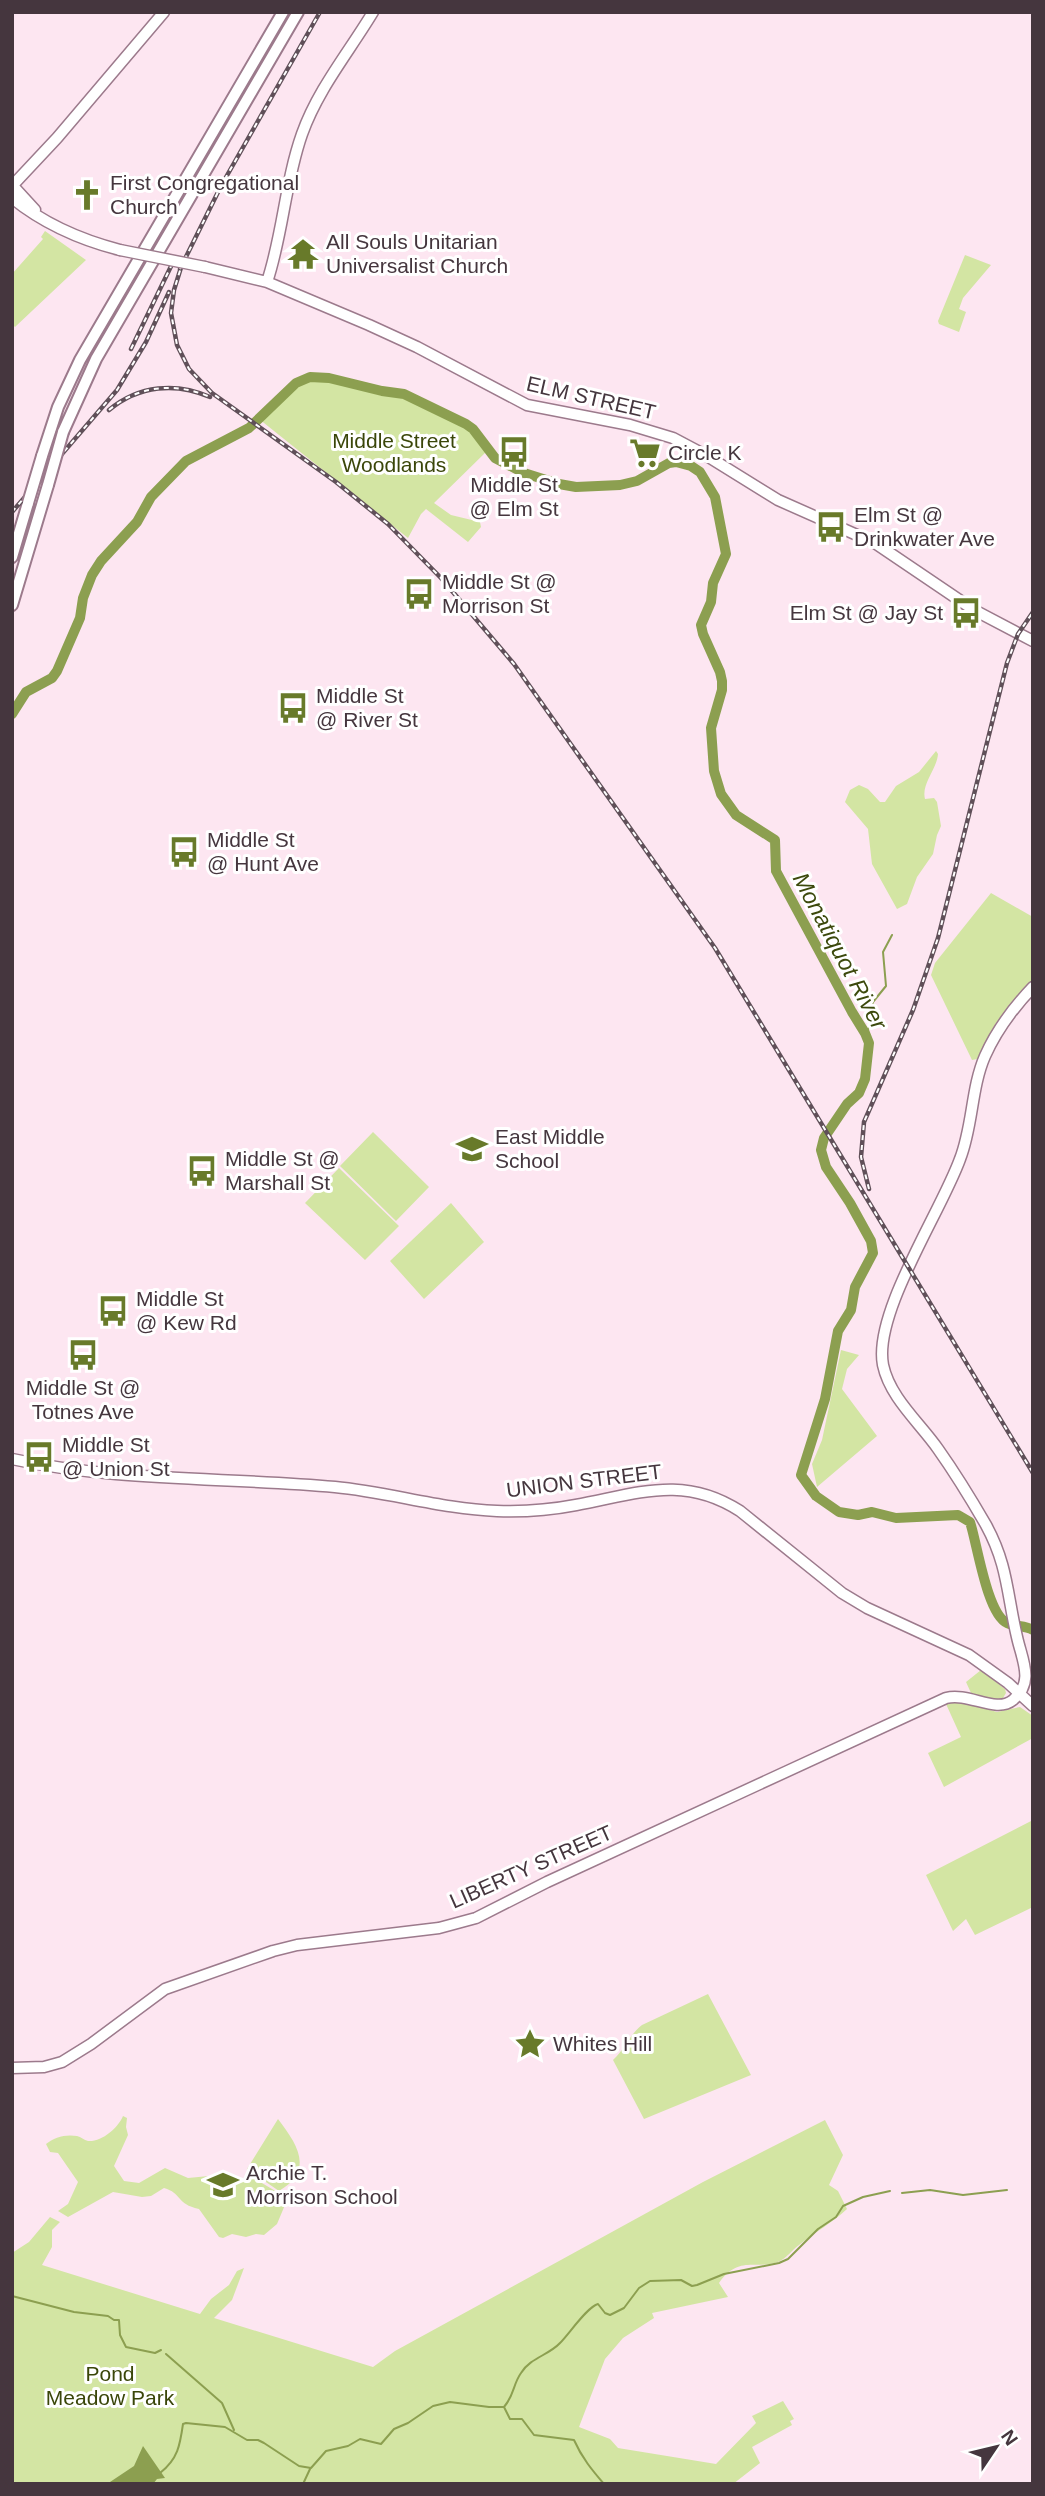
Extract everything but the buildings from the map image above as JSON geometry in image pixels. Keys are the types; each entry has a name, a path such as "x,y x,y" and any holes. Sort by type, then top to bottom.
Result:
{"highway":[{"path":"12,557 62,397 80,360 283,12"},
{"path":"12,605 63,432 96,359 298,12"}],"main road":[{"path":"13,186 164,12"},
{"path":"267,282 294,160 305,126 320,95 373,12"},
{"name":"ELM STREET","path":"13,186 39,216"},
{"name":"ELM STREET","path":"12,198 74,235 120,250 267,282 400,339 527,405 630,425 678,441 772,497 880,546 974,610 1033,641"},
{"path":"1019,1693 1027,1677 1015,1630 1006,1575 990,1532 939,1450 892,1388 883,1367 881,1348 894,1302 961,1157 983,1061 1005,1020 1033,986"},
{"name":"UNION STREET","path":"12,1459 71,1469 349,1488 491,1511 555,1508 652,1489 692,1491 715,1497 740,1511 851,1600 968,1655 1033,1706"},
{"name":"LIBERTY STREET","path":"12,2068 44,2067 62,2062 165,1989 277,1949 439,1928 471,1920 942,1700 963,1696 1000,1705 1011,1702 1019,1693"}],"green space":[{"path":"45,231 86,260 15,327 12,324 12,274 43,239 41,237"},
{"path":"965,255 991,265 963,298 959,309 966,312 959,332 939,324 938,321"},
{"name":"Middle Street Woodlands","path":"315,376 415,398 473,429 486,452 434,503 451,515 480,522 481,527 468,542 426,509 408,538 259,419 292,389"},
{"path":"936,751 937,760 924,793 925,799 934,798 937,802 941,826 933,854 917,877 907,904 897,909 872,864 868,829 845,802 850,790 859,785 868,789 880,802 885,802 896,786 919,772"},
{"path":"991,893 1033,917 1033,980 996,1023 977,1059 972,1060 931,975 935,963"},
{"path":"373,1132 429,1187 396,1221 340,1166"},
{"path":"339,1168 399,1226 365,1260 305,1203"},
{"path":"451,1203 484,1242 424,1299 390,1261"},
{"path":"841,1350 859,1355 847,1369 842,1389 877,1436 817,1487 812,1464 822,1440"},
{"path":"981,1670 1005,1689 1003,1698 992,1700 971,1693 966,1682"},
{"path":"959,1701 997,1712 1020,1707 1033,1716 1033,1738 944,1787 928,1753 961,1737 946,1704"},
{"path":"1033,1820 1033,1907 975,1935 966,1919 953,1931 926,1875"},
{"path":"708,1994 751,2075 644,2119 613,2060 642,2025"},
{"path":"123,2116 127,2118 128,2135 114,2166 124,2181 139,2183 165,2168 188,2178 209,2176 220,2179 255,2179 284,2196 290,2193 277,2224 264,2235 246,2237 232,2234 219,2237 199,2209 186,2204 164,2188 151,2196 142,2197 113,2192 68,2217 58,2211 68,2204 78,2182 58,2153 50,2152 46,2144 69,2135 88,2141 99,2139 113,2129"},
{"path":"278,2119 296,2147 300,2166 290,2183 279,2191 247,2169"},
{"name":"Pond Meadow Park","path":"825,2120 843,2155 829,2185 838,2191 847,2209 781,2261 740,2266 726,2274 719,2283 728,2297 652,2313 654,2318 623,2338 605,2359 579,2427 610,2439 618,2448 716,2464 756,2423 752,2416 783,2401 794,2419 790,2421 792,2425 752,2447 760,2463 733,2484 12,2484 12,2253 29,2242 50,2217 60,2222 52,2230 52,2247 42,2265 200,2314 211,2299 229,2285 237,2271 244,2268 232,2300 214,2318 373,2367 395,2351 703,2182"}],"shaded area":[{"path":"143,2446 165,2478 157,2479 153,2484 107,2484 134,2466"}],"waterway":[{"name":"Monatiquot River","path":"12,714 26,692 52,678 57,671 80,618 83,598 92,575 101,561 137,522 151,497 186,461 249,428 296,383 310,377 329,378 404,394 466,424 495,458 524,473 559,484 576,487 620,485 637,481 669,463 676,462 700,472 715,497 726,554 713,583 711,602 701,625 722,681 711,728 714,771 721,794 736,815 775,840 776,871 869,1043 865,1079 859,1093 847,1104 824,1138 821,1150 826,1167 871,1241 873,1253 855,1287 851,1310 838,1331 825,1399 801,1475 816,1496 839,1512 858,1515 872,1512 896,1518 958,1515 970,1522 988,1593 1000,1617 1007,1623 1033,1630"},
{"path":"865,1033 869,1028 873,1002 886,986 883,952 892,935"},
{"path":"902,2193 930,2190 963,2195 1007,2190"},
{"path":"160,2473 174,2457 183,2424 186,2423 225,2427 247,2440 264,2443 299,2466 311,2468 326,2451 348,2446 360,2439 381,2444 394,2429 433,2406 450,2402 504,2407 525,2368 556,2347 594,2306 598,2304 610,2315 624,2308 639,2288 650,2281 681,2280 692,2286 724,2274 779,2263 788,2259 818,2229 836,2217 843,2206 863,2197 890,2191"},
{"path":"12,2296 74,2312 108,2316 119,2320 120,2335 126,2347 155,2353 161,2350"},
{"path":"166,2354 222,2403 234,2430"},
{"path":"504,2407 510,2419 522,2419 534,2435 574,2440 591,2469 604,2484"},
{"path":"303,2484 310,2469"}],"railway":[{"path":"180,269 221,186 320,12"},
{"path":"131,349 175,258"},
{"path":"183,261 174,290 171,313 177,345 189,369 212,393 336,482 388,524 441,578 514,664 715,948 1033,1473"},
{"path":"12,512 117,390 146,342 169,292"},
{"path":"109,410 133,395 158,388 184,389 210,397"},
{"path":"869,1189 861,1157 864,1122 913,1010 938,938 1007,663 1018,634 1033,612"}],"place":[{"name":"First Congregational Church","path":"87,195"},
{"name":"All Souls Unitarian Universalist Church","path":"303,254"},
{"name":"Middle St @ Elm St","path":"514,452"},
{"name":"Circle K","path":"645,453"},
{"name":"Elm St @ Drinkwater Ave","path":"831,527"},
{"name":"Middle St @ Morrison St","path":"419,594"},
{"name":"Elm St @ Jay St","path":"966,613"},
{"name":"Middle St @ River St","path":"293,708"},
{"name":"Middle St @ Hunt Ave","path":"184,852"},
{"name":"East Middle School","path":"472,1149"},
{"name":"Middle St @ Marshall St","path":"202,1171"},
{"name":"Middle St @ Kew Rd","path":"113,1311"},
{"name":"Middle St @ Totnes Ave","path":"83,1355"},
{"name":"Middle St @ Union St","path":"39,1457"},
{"name":"Whites Hill","path":"530,2044"},
{"name":"Archie T. Morrison School","path":"223,2185"}]}
